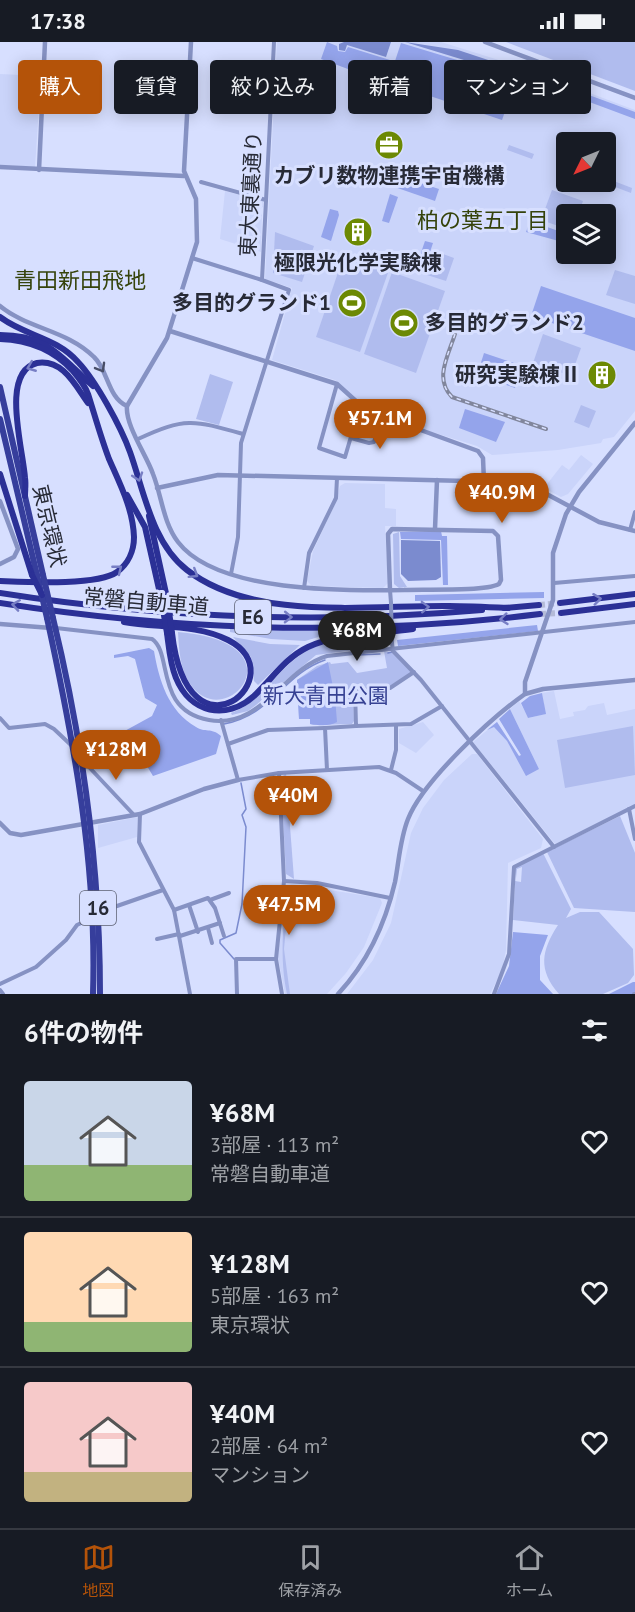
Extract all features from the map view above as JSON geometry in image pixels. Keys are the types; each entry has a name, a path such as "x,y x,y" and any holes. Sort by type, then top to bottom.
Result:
{"highway":[{"path":"0,317 64,349 86,371 129,450 146,504 164,598 170,633 179,672 192,694 204,702 219,706 230,703 242,695 249,681 249,665 242,651 229,640 195,631 136,624 74,613"},
{"path":"0,335 22,337 50,347 67,359 94,386"},
{"path":"0,339 24,342 55,356 79,379 88,393 90,406 124,492 133,525 134,545 126,563 117,573 105,578 85,581 0,581"},
{"path":"24,496 25,478 10,399 12,385 18,374 33,364 52,365 69,376 90,406"},
{"name":"東京環状","path":"0,387 4,433 50,618 77,745 89,823"},
{"name":"東京環状","path":"0,419 24,496 42,595 50,618"},
{"path":"0,474 38,575"},
{"path":"124,492 145,527 164,598"},
{"path":"146,504 164,543 181,565 208,582 245,595 281,604 320,608 449,606 508,608"},
{"name":"常磐自動車道","path":"0,593 138,610 250,616 375,617 539,605"},
{"path":"560,603 635,594"},
{"name":"常磐自動車道","path":"0,603 174,623 288,628 396,626 540,615"},
{"path":"561,613 635,604"},
{"path":"170,633 172,666 183,692 199,706 218,711 243,704 293,656 323,641 467,622"},
{"name":"東京環状","path":"77,745 84,766 100,994"},
{"name":"東京環状","path":"93,994 95,915"}],"street":[{"path":"39,170 45,42"},
{"path":"127,406 170,331 198,236 196,199 184,176 191,42"},
{"name":"東大東裏通り","path":"267,361 289,290 262,280 274,42"},
{"path":"485,42 635,98"},
{"path":"0,167 184,176"},
{"path":"201,182 266,200"},
{"path":"192,258 262,280"},
{"path":"0,306 15,317 51,330 85,349 98,362 117,399 127,406 166,519 181,545 200,561 231,574 304,588 390,590 492,586 499,584 496,533 435,529 390,531 390,590 393,649 471,741 554,847"},
{"path":"170,331 338,384 360,406 478,451 483,458 484,482"},
{"path":"231,574 238,537 239,475 243,434 267,361"},
{"path":"338,384 318,447 345,456 360,406"},
{"path":"351,438 369,443 374,442 382,416"},
{"path":"138,439 166,426 188,422 205,423 243,434"},
{"path":"525,694 525,682 553,600 553,553 569,507 634,425"},
{"path":"157,488 203,477 239,475 484,482 531,487 599,522 633,530 635,512"},
{"path":"304,588 309,553 336,498 337,478"},
{"path":"435,529 437,480"},
{"path":"0,501 18,549 14,557 0,564"},
{"path":"554,583 635,576"},
{"path":"0,624 155,641 159,647 167,682 178,702 198,716 221,720 248,714 303,669 321,658 357,651 635,622"},
{"path":"356,726 354,690 390,688 414,672"},
{"path":"338,994 369,953 383,923 406,826 423,791 471,741 525,694 543,689 635,680"},
{"path":"228,744 263,731 396,724 421,720 442,706"},
{"path":"0,718 9,728 45,724 54,729 71,747 77,745"},
{"path":"221,720 238,780"},
{"path":"391,770 396,750 396,724"},
{"path":"325,728 327,770"},
{"path":"84,766 88,766 134,815"},
{"path":"0,823 10,833 21,835 140,814 210,787 279,773 375,767 391,770 423,791"},
{"path":"279,773 284,881 276,959 282,994"},
{"path":"494,994 509,954 514,867 635,807"},
{"path":"629,809 635,839"},
{"path":"140,814 139,842 174,910 190,994"},
{"path":"284,881 356,890 390,898"},
{"path":"0,984 36,967 66,940 76,925 95,915 163,890"},
{"path":"174,910 229,893"},
{"path":"210,900 224,936"},
{"path":"188,904 198,932"},
{"path":"157,939 198,932 220,923"},
{"path":"208,928 212,943"},
{"path":"237,994 236,959 276,959"},
{"path":"0,990 3,994"}],"shaded area":[{"path":"277,42 441,42 499,60 444,60 444,114 591,114 591,94 635,110 635,411 614,437 603,439 601,443 558,450 492,455 477,446 416,427 367,407 335,380 272,360 292,288 265,279 273,114 336,114 336,60 276,60"},
{"path":"344,42 391,42 386,57 347,45 345,51 339,50 339,44"},
{"path":"405,42 458,50 488,60 464,60"},
{"path":"0,74 18,75 18,114 38,114 35,167 0,165"},
{"path":"225,191 263,201 263,207 259,209 262,215 261,252 220,239"},
{"path":"581,455 593,464 568,494 561,497 544,488 562,465 569,470"},
{"path":"345,483 385,484 385,508 396,509 396,526 385,526 388,583 383,588 312,586 307,581 313,551 335,504 340,486"},
{"path":"401,540 440,541 441,577 436,580 408,581 401,574"},
{"path":"554,691 560,719 574,716 573,712 585,710 588,706 604,703 607,715 635,709 635,805 555,844 473,742 497,722 519,757 539,769 510,709 519,701 529,718 545,714 542,693"},
{"path":"423,722 434,735 416,753 399,743 399,729"},
{"path":"472,754 477,754 543,839 541,848 508,863 506,950 502,970 490,994 347,994 373,960 391,923 411,833 423,808 444,780"},
{"path":"138,817 137,837 98,848 98,825"},
{"path":"292,884 380,898 382,903 364,947 346,973 327,994 285,994 278,957 284,890 286,886"}],"green space":[{"path":"327,42 337,46 338,51 345,52 348,47 390,60 348,60 348,69 336,65 336,60 321,59"},
{"path":"506,42 635,42 635,91 591,74 591,60 553,60"},
{"path":"401,43 457,60 444,60 444,101 432,97 432,60 395,60"},
{"path":"591,96 635,112 635,119 591,103"},
{"path":"484,114 504,114 502,120"},
{"path":"509,145 534,154 532,159 507,150"},
{"path":"360,163 439,189 435,201 357,174"},
{"path":"616,182 632,188 631,193 616,187"},
{"path":"552,190 583,201 582,204 556,204 556,225 541,220"},
{"path":"390,194 398,197 389,223 382,221"},
{"path":"330,209 338,211 339,215 331,241 321,237"},
{"path":"530,221 556,230 556,240 526,232"},
{"path":"275,232 314,246 302,282 273,273"},
{"path":"425,241 433,243 424,270 416,267"},
{"path":"432,250 454,258 446,281 424,274"},
{"name":"多目的グランド1","path":"344,255 389,270 360,352 316,337"},
{"path":"615,270 635,276 635,304 606,295"},
{"name":"多目的グランド2","path":"392,272 445,291 416,373 364,354"},
{"path":"541,286 635,318 635,351 531,316"},
{"path":"543,334 581,348 571,376 533,363"},
{"path":"484,353 523,366 515,388 477,375"},
{"path":"210,374 233,382 219,425 196,419"},
{"path":"581,405 596,411 589,428 574,422"},
{"path":"465,409 505,422 496,442 459,428"},
{"path":"441,531 442,536 447,536 448,585 443,585 441,540 401,539 400,532"},
{"path":"399,532 400,576 407,587 399,588 394,584 393,534"},
{"path":"544,592 544,598 415,601 415,595"},
{"path":"537,625 538,631 398,646 397,640"},
{"path":"230,629 332,631 332,633 305,641 271,639 230,632"},
{"path":"178,632 216,639 238,652 247,666 245,681 235,693 221,699 206,697 191,685 182,666"},
{"path":"233,637 270,644 300,645 258,685 254,681 251,657"},
{"path":"357,637 386,637 386,646 316,655 248,711 232,715 231,713 259,695 299,656 327,643"},
{"path":"149,648 154,651 166,694 178,712 196,727 221,736 216,754 153,776 144,761 124,769 119,760 123,746 121,733 152,716 157,705 145,698 135,659 128,656 114,658 114,655"},
{"name":"新大青田公園","path":"384,651 393,653 410,670 410,673 390,686 353,688 354,721 352,724 314,725 310,724 310,719 299,719 297,680 317,666 330,662 331,664 348,662 357,673 387,668"},
{"path":"328,662 337,722 327,725 310,724 310,719 299,719 297,680"},
{"path":"542,693 546,714 528,718 521,703 530,696"},
{"path":"510,709 539,769 526,776 507,741 494,727 487,730 497,722 519,756 521,755 499,719"},
{"path":"633,726 635,775 565,788 557,740"},
{"path":"286,773 294,879 286,874 281,778"},
{"path":"620,816 635,853 635,912 574,908 547,852"},
{"path":"543,853 571,909 566,918 580,912 599,912 633,949 634,975 628,983 603,994 559,994 552,985 544,960 548,943 558,925 513,920 515,881 521,882 522,867 517,869 516,878 515,868"},
{"path":"290,885 284,949 290,994 287,994 283,967 283,940 286,886"},
{"path":"513,932 548,935 540,956 540,980 553,994 496,994 509,966"},
{"path":"635,982 635,994 609,994"}],"waterway":[{"path":"388,653 392,652"},
{"path":"357,655 380,654"},
{"path":"224,724 254,712 311,666 325,660"},
{"path":"234,959 220,940 236,933 242,904 246,827 242,815 246,809 241,783"}],"tunnel":[{"path":"539,605 560,603"},
{"path":"540,614 561,613"}],"railway":[{"path":"455,334 443,375 444,383 452,397 546,429"}],"place":[{"name":"カブリ数物連携宇宙機構","path":"389,145"},
{"name":"極限光化学実験棟","path":"358,232"},
{"name":"多目的グランド1","path":"352,303"},
{"name":"多目的グランド2","path":"404,323"},
{"name":"研究実験棟Ⅱ","path":"602,375"}],"district":[{"name":"柏の葉五丁目","path":"483,220"},
{"name":"青田新田飛地","path":"80,280"}]}
